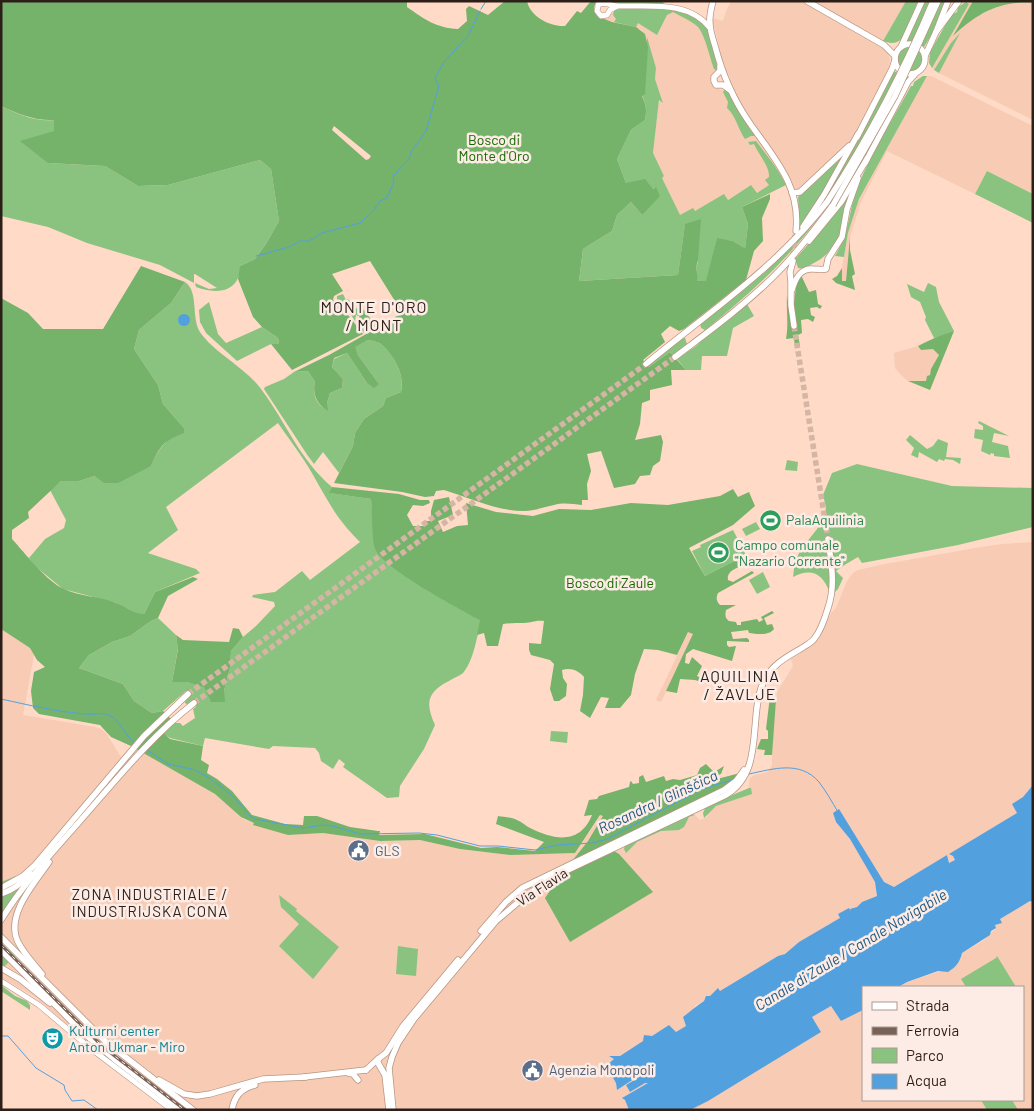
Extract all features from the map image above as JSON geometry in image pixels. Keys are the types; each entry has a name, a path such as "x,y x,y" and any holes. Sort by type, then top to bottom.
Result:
{"main road":[{"path":"713,1 710,28 723,78 749,123 781,167 792,193 797,212 796,231"},
{"path":"807,1 884,44 894,48 907,44 917,46 923,51 925,58"},
{"path":"789,246 824,195 858,134 892,69 895,58 922,1"},
{"path":"646,364 754,278 789,246 830,203 889,95 933,1"},
{"path":"779,270 810,235 894,96 938,1"},
{"path":"675,357 748,300 816,234 828,219 841,202 867,158 908,82 923,67 948,1"},
{"path":"936,32 959,1"},
{"path":"603,3 618,6 676,7 700,16 710,15"},
{"path":"603,3 597,11 601,16 606,15 610,10 618,6"},
{"path":"603,3 610,10"},
{"path":"700,16 710,28"},
{"path":"884,44 895,58 896,65 901,72 907,74 916,73"},
{"path":"792,193 800,192 833,162 858,134"},
{"path":"794,326 791,304 797,270 826,269 828,259 842,237 851,197 867,158"},
{"path":"742,777 751,757 757,704 766,677 771,668 776,664 814,639 829,606 832,594 832,577 828,539"},
{"path":"1,894 13,890 23,882 144,736 188,694"},
{"path":"1,920 16,897 148,742 172,720 194,704"},
{"name":"Via Flavia","path":"347,1073 366,1070 384,1055 410,1017 500,909 514,895 538,880 724,790 742,777"},
{"name":"Via Flavia","path":"393,1110 389,1074 395,1048 418,1014 488,929 523,898 561,873 726,795 736,787 742,777"},
{"path":"50,986 19,943 15,933 14,921 21,904 68,836"},
{"path":"1,888 23,876 52,846"},
{"path":"1,938 105,1041 193,1110"},
{"path":"1,950 81,1031"},
{"path":"1,968 34,990 126,1069 180,1110"},
{"path":"1,981 39,1005 90,1048 169,1108"},
{"path":"105,1041 156,1078 190,1095 210,1094 256,1081 347,1073 353,1074 358,1080"},
{"path":"380,1067 385,1068 391,1063 388,1056 384,1055"},
{"path":"378,1059 385,1078 389,1110"},
{"path":"232,1110 237,1096 244,1089 270,1081"}],"shaded area":[{"path":"731,1 801,1 887,51 890,59 888,73 855,135 846,147 797,192 795,192 785,169 744,112 730,82 730,77 725,71 712,18 723,21"},
{"path":"813,1 906,1 883,41"},
{"path":"970,1 973,1 955,33 971,20 994,8 1012,3 1033,3 1033,120 939,73 959,34 934,70 932,68"},
{"path":"675,8 709,33 718,69 712,77 715,86 721,90 726,89 742,117 777,167 769,185 757,193 751,185 727,200 724,195 695,211 680,216 661,178 664,176 653,153 659,100 663,102 655,79 656,68 642,30 601,18 608,17 616,9"},
{"path":"927,76 931,76 1033,126 1033,194 987,171 975,194 887,151 861,202 850,237 846,282 842,282 842,268 848,233 859,199"},
{"path":"918,346 921,350 933,348 939,355 926,381 908,381 895,368 894,353"},
{"path":"1033,542 1033,785 1023,797 1013,804 1017,813 953,856 955,860 949,863 947,855 894,887 884,882 839,810 833,813 836,822 850,839 875,882 877,896 862,902 857,907 851,909 851,912 848,909 838,914 841,918 799,942 785,954 778,956 720,991 718,988 683,1017 686,1026 676,1032 669,1025 652,1036 647,1037 606,1065 616,1083 617,1090 640,1076 641,1073 641,1076 626,1085 630,1092 648,1083 622,1098 626,1101 629,1110 176,1110 90,1045 35,997 1,977 1,970 15,956 1,943 1,925 26,887 16,876 1,882 1,629 30,648 34,655 23,715 101,729 106,733 121,757 131,746 215,794 245,820 288,835 323,833 380,841 420,840 460,849 511,855 575,853 601,815 604,816 572,861 616,852 695,815 700,820 707,817 708,813 716,806 739,798 748,790 750,778 768,772 772,765 772,739 777,692 793,666 791,659 810,647 818,639 831,613 836,608 847,581 853,573 858,570 885,564 981,547"},
{"path":"689,631 694,634 661,702 656,700"},
{"path":"1030,901 1033,902 1033,1110 690,1110 821,1032 812,1017 831,1006 841,1021 862,1010 862,1101 1024,1101 1024,986 900,986 941,971 960,960 962,953 983,941 996,928 995,925 1002,923 999,919"}],"green space":[{"name":"Bosco di Monte d'Oro","path":"1,1 407,1 407,7 425,19 443,27 458,29 467,21 466,9 469,6 488,15 505,1 527,1 532,12 542,20 554,25 565,26 577,11 581,13 591,1 596,1 594,8 597,16 612,22 636,27 645,34 648,47 645,94 642,96 646,108 645,120 631,130 617,159 626,183 645,179 653,189 656,187 660,196 642,215 631,202 617,215 612,231 583,249 579,281 678,275 685,224 701,219 696,268 697,281 706,281 717,238 733,241 745,248 748,224 742,207 770,194 770,199 762,218 763,241 754,251 746,280 684,329 679,331 670,326 661,334 665,342 643,360 649,367 670,352 686,370 671,370 672,385 650,390 650,400 642,403 640,424 635,440 661,435 663,442 660,461 653,466 650,475 640,476 635,484 614,488 601,451 587,454 591,471 587,484 588,500 582,500 582,505 561,504 524,511 503,509 444,490 436,491 434,496 425,497 334,483 353,446 355,433 364,419 383,406 386,398 401,392 402,380 398,367 387,350 378,343 368,340 355,347 358,355 379,384 374,388 367,383 347,353 334,358 332,367 343,379 342,388 330,393 327,403 328,411 316,399 314,391 315,382 308,371 294,372 384,324 396,320 395,317 403,314 370,261 332,274 343,291 334,296 333,300 363,334 292,370 271,344 279,344 278,338 262,327 253,317 238,279 240,266 255,259 279,221 271,169 260,160 168,185 138,186 105,166 48,163 20,141 54,131 54,120 27,116 1,106","holes":["334,126 371,156 366,160 332,130"]},
{"path":"607,1 661,1 666,5 612,3"},
{"path":"906,1 918,1 905,34 897,42 883,41"},
{"path":"924,1 945,1 932,34 924,47 907,41"},
{"path":"973,1 1028,1 1033,3 1010,4 990,10 971,21 953,36"},
{"path":"966,2 969,4 932,68 929,63 930,52 951,15 957,12 958,7"},
{"path":"632,7 675,8 699,17 707,28 718,69 714,69 705,41 698,27 673,12 667,15 657,35 638,23 636,27 614,22 616,19 613,15 614,10"},
{"path":"960,33 939,73 934,70 951,43"},
{"path":"647,37 656,68 655,79 663,103 659,100 653,153 664,176 662,178 680,215 693,208 695,211 724,194 728,200 751,185 757,193 769,185 765,180 769,177 766,164 754,144 750,145 748,142 756,141 786,185 742,207 748,224 745,248 733,241 717,239 707,281 696,282 698,262 685,225 678,275 579,281 583,249 612,231 617,215 631,202 642,215 655,187 653,189 626,183 617,159 631,130 645,120 646,108 642,95 647,60"},
{"path":"910,47 919,50 922,59 919,68 910,71 901,68 898,59 901,50"},
{"path":"894,71 908,77 849,185 835,206 824,200"},
{"path":"923,76 927,76 859,199 848,233 844,257 835,256 847,229 858,186 870,160 911,86"},
{"path":"725,89 728,90 742,117 755,136 745,139 733,115 727,108 728,102 723,92"},
{"path":"1,106 33,119 54,120 54,131 48,163 105,166 138,186 168,185 260,160 271,169 279,221 255,259 240,266 239,275 235,283 225,290 213,291 196,287 195,283 209,289 217,288 195,274 194,283 160,265 87,243 48,227 1,216"},
{"path":"844,155 812,211 798,228 798,197"},
{"path":"987,171 1033,194 1033,223 975,194"},
{"path":"851,190 840,233 830,251 807,267 798,268 795,259 830,220"},
{"path":"829,203 802,239 756,287 705,330 701,328 700,323 764,273"},
{"path":"850,237 850,250 855,274 852,276 855,290 836,283 832,279 837,276 842,268 842,281 846,281"},
{"path":"141,266 185,282 171,303 139,330 134,349 158,385 163,404 184,428 184,433 163,445 151,466 118,483 104,483 95,476 79,481 61,481 28,512 29,518 12,530 12,539 29,559 57,585 77,594 110,601 139,613 144,614 155,592 193,577 198,579 168,596 158,618 130,636 112,642 89,655 79,668 123,684 134,701 152,713 163,711 172,720 164,733 170,739 203,746 201,760 209,765 207,773 232,791 252,815 285,824 303,825 304,816 317,816 350,827 380,831 379,835 425,834 481,848 497,847 535,851 544,842 496,824 498,816 515,819 530,828 548,835 566,837 581,831 587,825 592,815 584,816 589,800 597,799 599,796 629,787 631,781 633,784 639,783 639,777 643,775 646,782 664,776 666,781 680,780 697,775 700,768 706,764 713,771 724,766 721,774 716,776 717,779 740,773 734,781 572,861 588,841 603,816 600,815 575,853 511,855 460,849 420,840 380,841 323,833 288,835 253,825 254,823 241,817 215,794 131,746 111,737 100,725 39,714 33,708 31,691 34,672 45,667 37,660 30,648 1,629 1,298 28,313 43,329 103,329"},
{"path":"801,275 809,292 816,290 818,304 822,306 820,309 817,307 810,308 811,315 815,317 813,322 808,319 801,320 802,333 798,335 800,346 795,347 794,338 786,339 787,295 791,326 796,287"},
{"path":"185,282 189,286 194,298 197,326 200,332 213,347 247,374 261,389 310,465 332,487 330,493 371,499 375,549 425,589 481,620 475,648 467,668 462,674 436,689 432,694 429,704 435,725 424,749 400,786 399,797 387,798 343,767 345,764 339,759 333,769 321,761 319,753 315,748 273,746 269,749 205,738 203,746 170,738 163,733 174,723 180,723 183,726 195,718 193,709 196,707 192,701 188,705 185,703 189,697 186,691 163,711 152,713 134,701 123,684 79,668 89,655 112,642 130,636 158,618 176,635 178,648 172,682 187,682 224,691 230,668 231,651 275,606 274,602 252,597 253,595 275,592 302,571 310,580 360,542 336,514 308,467 278,423 166,507 178,530 148,553 196,569 200,573 155,592 144,614 132,613 116,603 63,589 35,566 29,558 45,539 64,528 66,520 50,490 61,481 79,481 95,476 151,466 164,444 184,428 163,404 158,385 134,349 139,330 171,303"},
{"path":"928,283 936,287 939,302 954,331 934,338 925,320 926,317 920,302 911,297 907,284 924,292"},
{"path":"343,294 346,300 348,299 360,312 359,316 356,315 355,321 337,300 337,296"},
{"path":"209,302 218,334 226,343 262,327 278,338 279,344 271,344 237,361 206,333 200,322 199,310"},
{"path":"747,304 754,316 733,328 727,356 702,356 701,370 686,370 677,359 696,346 710,332"},
{"path":"363,309 376,326 364,333 358,324 360,312"},
{"path":"954,331 930,390 908,381 926,381 939,355 933,349 921,350 918,346"},
{"path":"682,337 685,338 687,344 673,355 670,352 649,367 647,364"},
{"path":"368,340 382,345 395,361 402,380 401,392 386,398 383,406 364,419 355,433 353,446 339,473 323,452 314,464 264,389 294,372 308,371 315,382 314,391 316,399 327,410 330,393 342,388 343,379 332,367 334,359 347,353 367,383 379,384 354,347"},
{"path":"979,421 1009,436 994,433 992,442 1008,446 1010,458 994,456 994,454 991,453 990,455 981,451 983,440 974,438 975,429 983,430 983,426 978,423"},
{"path":"910,435 927,449 933,446 938,439 948,443 946,457 961,458 960,464 953,460 945,459 944,461 939,459 937,462 919,452 918,458 911,455 914,448 906,440"},
{"path":"787,460 798,462 797,471 785,470"},
{"path":"857,464 952,486 1033,488 1033,527 958,545 862,563 858,557 836,571 843,578 834,593 825,540 830,593 824,581 816,574 806,573 793,577 795,561 802,548 821,524 825,515 826,507 823,495 832,473"},
{"name":"Bosco di Zaule","path":"332,487 399,494 420,500 429,500 430,503 423,506 413,505 407,515 413,526 425,526 425,521 431,521 434,500 449,497 453,515 438,521 443,532 457,526 468,525 466,503 496,512 533,516 559,509 591,510 631,503 668,505 720,496 733,489 738,497 749,492 755,506 733,525 689,548 705,576 746,555 748,563 731,571 728,580 733,582 752,571 754,573 718,593 717,600 720,605 736,605 726,610 725,615 729,621 736,622 737,625 741,625 741,622 757,619 759,622 763,620 761,617 772,611 774,613 764,618 767,625 772,624 774,629 769,633 763,634 749,633 748,630 731,632 733,639 747,638 749,640 749,642 727,641 729,647 736,646 732,661 693,649 686,654 685,663 689,664 692,657 702,666 697,676 703,679 701,682 680,679 677,693 666,691 693,634 688,632 677,655 658,650 644,649 635,674 631,695 620,708 605,708 609,698 601,697 590,718 580,711 584,677 574,670 562,670 563,678 567,684 566,696 559,701 554,701 550,689 554,664 550,660 531,655 529,643 541,644 544,621 503,624 498,646 487,646 484,633 477,635 480,620 423,588 392,567 381,557 374,545 371,499 329,493"},
{"path":"756,522 760,529 746,536 742,529"},
{"name":"Campo comunale \"Nazario Corrente\"","path":"733,530 746,555 705,576 692,551 701,547 700,545"},
{"path":"763,572 770,587 757,594 749,580"},
{"path":"233,628 239,629 243,637 231,651 230,668 224,691 225,702 211,702 204,687 187,682 172,682 178,649 176,635 183,640 229,642"},
{"path":"770,696 776,700 772,755 764,755 765,750 757,749 761,739 768,739 768,731 766,729"},
{"path":"551,731 568,732 567,743 550,741"},
{"path":"751,788 752,794 716,806 704,818 703,813 706,806"},
{"path":"691,814 695,815 689,817 684,827 679,830 661,831 637,842 626,853 625,845"},
{"path":"614,851 619,854 653,892 570,942 545,898 560,876"},
{"path":"16,876 26,887 1,925 1,882"},
{"path":"279,895 339,947 313,979 279,946 299,924 281,907"},
{"path":"1,943 15,956 1,970"},
{"path":"398,946 418,949 416,976 396,974"},
{"path":"997,956 1015,986 965,986 961,979"},
{"path":"1,985 15,996 27,1001 30,1005 30,1010 1,991"},
{"path":"982,1101 1013,1101 1018,1110 987,1110"}],"water":[{"path":"182,314 186,314 190,320 186,326 182,326 178,322 178,318"},
{"name":"Canale di Zaule / Canale Navigabile","path":"1033,785 1033,902 1030,901 1000,919 1002,923 995,925 996,928 991,931 990,935 962,953 959,962 948,972 938,971 900,986 862,986 862,1010 841,1021 831,1006 812,1017 821,1032 690,1110 629,1110 625,1100 622,1098 648,1083 630,1092 626,1085 641,1076 641,1073 617,1090 616,1083 606,1066 614,1059 609,1056 620,1056 643,1041 644,1035 652,1036 669,1025 676,1032 686,1026 683,1017 704,1001 706,996 710,996 718,988 720,991 778,956 785,954 799,942 840,918 838,914 849,908 851,912 850,909 877,896 875,882 850,839 836,822 833,813 839,809 884,882 894,887 947,855 949,863 955,860 949,854 1017,813 1012,804 1023,797"}],"waterway":[{"path":"481,9 486,1"},
{"path":"256,256 289,247 300,241 309,241 322,233 360,223 373,211 380,201 387,198 394,182 393,176 409,159 411,152 426,131 439,86 435,79 436,76 444,62 468,36 480,11"},
{"name":"Rosandra / Glinščica","path":"1,699 64,712 109,715 117,721 135,743"},
{"name":"Rosandra / Glinščica","path":"147,750 168,764 195,770 211,779 234,797 250,816 255,819 303,828 323,825 333,826 360,834 419,833 437,835 480,846 535,850 557,845 593,843 607,839 702,789 735,779"},
{"name":"Rosandra / Glinščica","path":"749,774 786,768 795,768 803,771 812,775 819,782 838,812"},
{"path":"1,1036 8,1036 36,1068 64,1085 72,1101 84,1100 98,1110"}],"tunnel":[{"path":"793,256 795,235"},
{"path":"794,326 828,539"},
{"path":"194,703 675,357"},
{"path":"188,694 646,364"}],"railway":[{"path":"1,945 103,1047 185,1110"}],"place":[{"name":"PalaAquilinia","path":"770,520"},
{"name":"Campo comunale \"Nazario Corrente\"","path":"719,553"},
{"name":"GLS","path":"359,851"},
{"name":"Kulturni center Anton Ukmar - Miro","path":"53,1039"},
{"name":"Agenzia Monopoli","path":"533,1070"}],"district":[{"name":"MONTE D'ORO / MONT","path":"374,316"},
{"name":"AQUILINIA / ŽAVLJE","path":"740,685"},
{"name":"ZONA INDUSTRIALE / INDUSTRIJSKA CONA","path":"150,904"}]}
